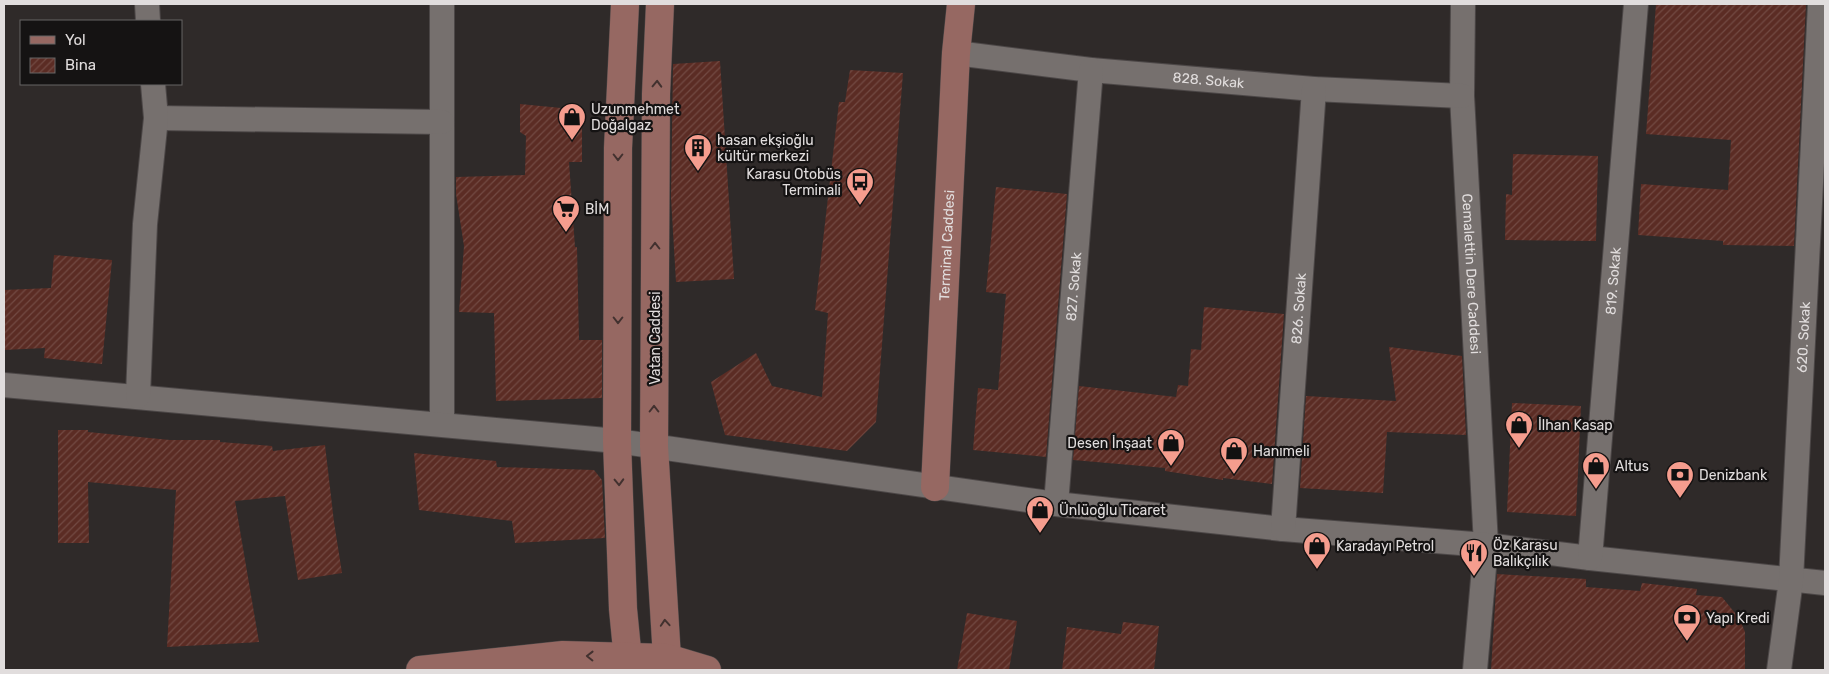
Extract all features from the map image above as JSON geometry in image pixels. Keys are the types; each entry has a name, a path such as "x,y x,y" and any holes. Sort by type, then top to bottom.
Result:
{"main road":[{"path":"624,4 618,148 617,441 623,609 629,664"},
{"name":"Vatan Caddesi","path":"660,4 656,94 654,446 671,664"},
{"name":"Terminal Caddesi","path":"935,487 956,53 961,4"},
{"path":"420,670 563,655 629,664 671,664 707,670"}],"street":[{"path":"147,4 148,20"},
{"path":"442,4 442,424"},
{"name":"Cemalettin Dere Caddesi","path":"1463,4 1462,96 1486,545 1475,670"},
{"name":"819. Sokak","path":"1590,558 1636,4"},
{"name":"620. Sokak","path":"1779,670 1791,580 1821,63 1820,4"},
{"name":"828. Sokak","path":"956,53 1091,70 1314,88 1462,96"},
{"name":"827. Sokak","path":"1056,504 1091,70"},
{"path":"138,396 145,224 156,118 153,85"},
{"name":"826. Sokak","path":"1283,529 1314,88"},
{"path":"156,118 442,122"},
{"path":"4,385 617,441 1056,504 1283,529 1486,545 1825,583"}],"building":[{"path":"1656,4 1806,4 1794,246 1723,245 1723,241 1638,235 1641,184 1728,190 1731,140 1646,134"},
{"name":"hasan ekşioğlu kültür merkezi","path":"720,61 734,279 676,282 671,198 673,64"},
{"name":"Karasu Otobüs Terminali","path":"850,70 903,73 876,422 847,451 725,435 711,382 756,353 772,386 822,397 828,313 815,310 839,102 845,102"},
{"path":"520,104 582,110 582,162 569,162 575,247 577,247 579,340 602,340 602,398 496,401 494,313 459,312 464,246 456,194 456,177 525,175 526,136 520,132"},
{"path":"1513,154 1598,156 1596,241 1505,240 1506,194 1512,195"},
{"path":"996,187 1067,194 1046,457 973,450 978,388 998,390 1006,294 986,292"},
{"path":"54,255 112,260 102,364 44,358 45,348 4,350 4,290 51,288"},
{"path":"1204,307 1284,314 1272,484 1223,478 1223,480 1165,471 1165,468 1073,460 1079,386 1176,397 1178,385 1188,386 1191,349 1201,350"},
{"path":"1389,347 1462,356 1466,435 1387,432 1383,493 1300,488 1306,396 1396,401"},
{"path":"1512,403 1581,406 1576,516 1507,512"},
{"path":"58,430 88,430 88,432 170,440 220,440 220,442 272,446 273,451 325,445 342,573 298,580 285,496 235,501 259,642 167,647 176,490 88,482 89,543 58,543"},
{"path":"414,453 496,461 497,467 594,470 602,480 605,538 515,543 512,521 419,510"},
{"path":"1497,574 1586,579 1586,587 1640,591 1642,583 1697,589 1696,595 1722,597 1739,618 1745,632 1745,670 1491,670"},
{"path":"967,613 1017,621 1009,670 957,670"},
{"path":"1123,622 1159,626 1154,670 1062,670 1067,627 1121,634"}],"place":[{"name":"Uzunmehmet Doğalgaz","path":"572,141"},
{"name":"hasan ekşioğlu kültür merkezi","path":"698,172"},
{"name":"Karasu Otobüs Terminali","path":"860,206"},
{"name":"BİM","path":"566,233"},
{"name":"İlhan Kasap","path":"1519,449"},
{"name":"Desen İnşaat","path":"1171,467"},
{"name":"Hanımeli","path":"1234,475"},
{"name":"Altus","path":"1596,490"},
{"name":"Denizbank","path":"1680,499"},
{"name":"Ünlüoğlu Ticaret","path":"1040,534"},
{"name":"Karadayı Petrol","path":"1317,570"},
{"name":"Öz Karasu Balıkçılık","path":"1474,577"},
{"name":"Yapı Kredi","path":"1687,642"}]}
